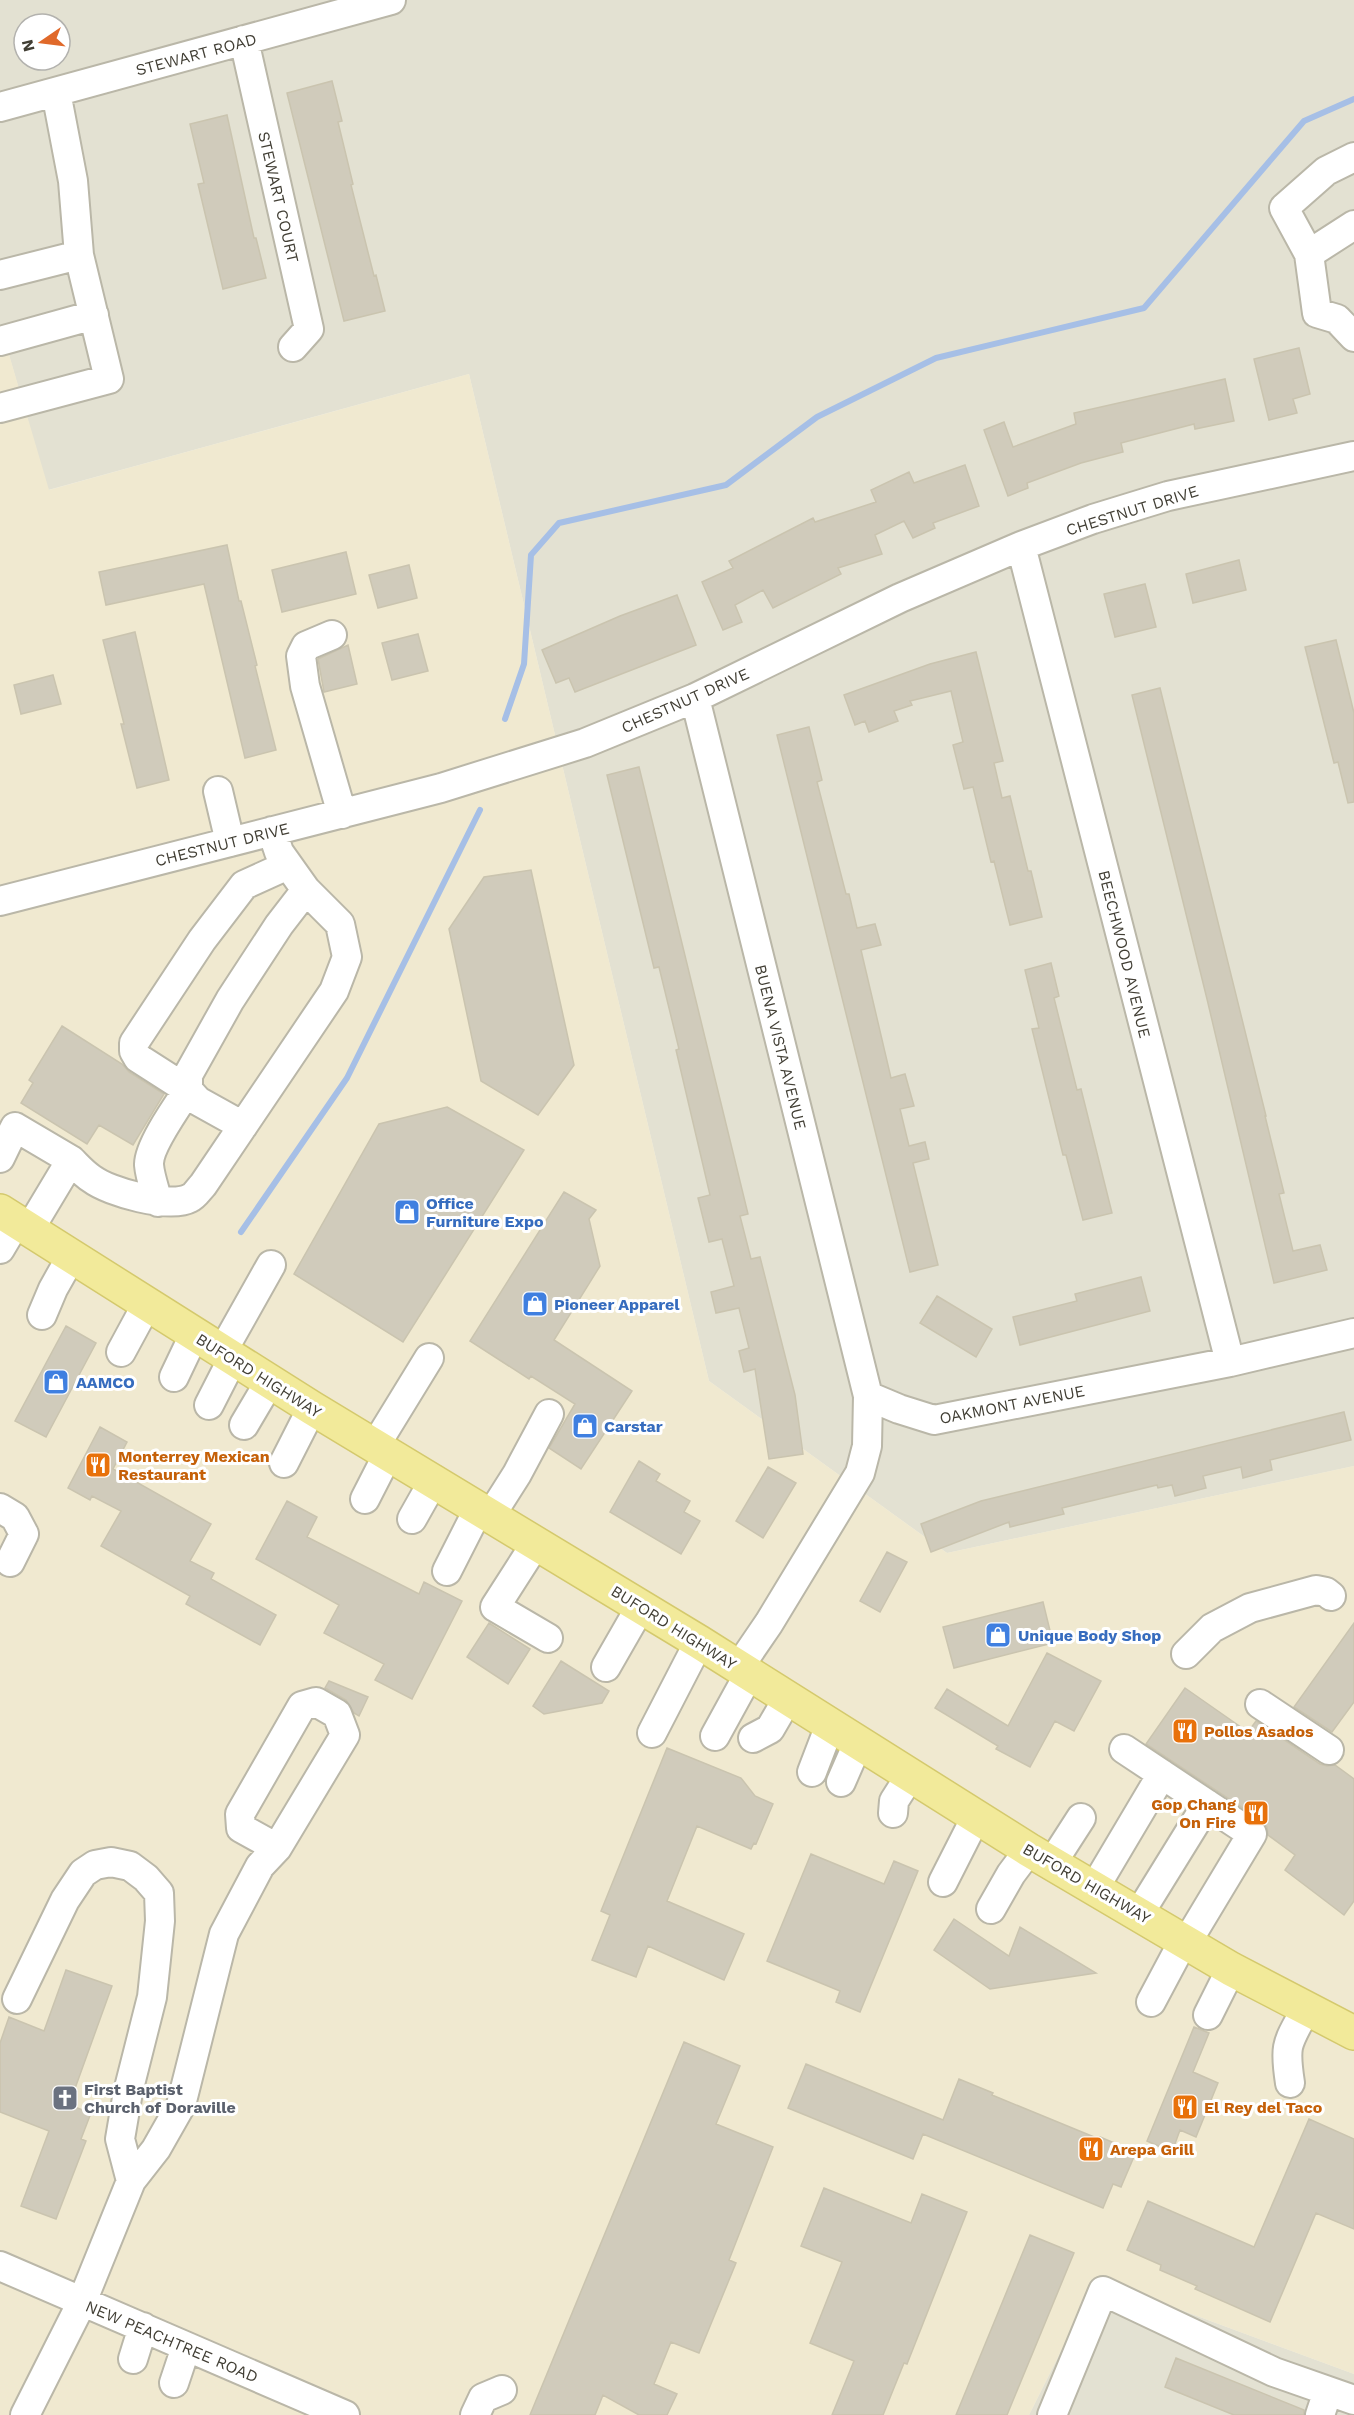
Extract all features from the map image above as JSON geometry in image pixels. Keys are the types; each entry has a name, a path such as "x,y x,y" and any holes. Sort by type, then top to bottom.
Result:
{"main road":[{"name":"BUFORD HIGHWAY","path":"11,1228 71,1257 312,1408 641,1606 1040,1856 1231,1969 1354,2033"}],"street":[{"name":"STEWART ROAD","path":"0,107 391,0"},
{"name":"STEWART COURT","path":"244,40 309,329 293,347"},
{"path":"0,408 110,379 79,255 73,181 56,92"},
{"path":"1348,321 1317,313 1309,254 1284,208 1326,171 1354,157"},
{"path":"1309,254 1354,225"},
{"path":"0,275 79,255"},
{"path":"0,340 94,315"},
{"name":"CHESTNUT DRIVE","path":"2,893 230,842 342,814 441,788 585,743 695,698 900,598 1021,546 1093,519 1168,495 1354,456"},
{"name":"BEECHWOOD AVENUE","path":"1021,546 1230,1362"},
{"path":"333,635 306,646 302,650 301,662 305,686 342,814"},
{"name":"BUENA VISTA AVENUE","path":"695,698 868,1396"},
{"path":"218,791 230,842"},
{"path":"0,1158 15,1127 71,1160 93,1181 132,1196 158,1202 175,1202 190,1198 203,1185 334,990 346,957 340,924 306,890 279,852 272,831"},
{"path":"243,1126 198,1101 188,1090 143,1062 134,1051 134,1043 202,940 244,885 288,865"},
{"path":"158,1202 149,1163 151,1154 170,1116 188,1090 188,1075 230,1000 279,925 306,890"},
{"path":"11,1228 71,1160"},
{"path":"42,1315 52,1289 71,1257"},
{"path":"209,1405 228,1355 271,1265"},
{"path":"121,1352 147,1304"},
{"name":"OAKMONT AVENUE","path":"868,1396 934,1420 1230,1362 1354,1333"},
{"path":"174,1377 194,1335"},
{"path":"365,1499 382,1450 429,1358"},
{"path":"244,1425 270,1381"},
{"path":"715,1736 768,1623 860,1473 867,1446 868,1396"},
{"path":"284,1463 312,1408"},
{"path":"447,1571 485,1512 517,1474 549,1414"},
{"path":"412,1519 434,1480"},
{"path":"0,1508 15,1518 10,1562"},
{"path":"536,1543 495,1607 548,1638"},
{"path":"1185,1654 1212,1628 1250,1608 1316,1590 1326,1592 1331,1596"},
{"path":"606,1667 641,1606"},
{"path":"652,1733 699,1642"},
{"path":"753,1738 770,1729 788,1698"},
{"path":"25,2415 82,2302 131,2181 156,2149 181,2105 224,1934 260,1866 277,1848 345,1735 337,1714 316,1702 302,1706 240,1814 241,1828 277,1848"},
{"path":"1260,1704 1329,1750"},
{"path":"812,1772 830,1725"},
{"path":"841,1782 858,1743"},
{"path":"1124,1749 1252,1834 1185,1941 1151,2002"},
{"path":"1095,1887 1162,1774"},
{"path":"893,1813 894,1801 910,1776"},
{"path":"1139,1914 1207,1804"},
{"path":"943,1882 976,1817"},
{"path":"991,1909 1011,1874 1040,1856 1081,1818"},
{"path":"17,1999 65,1900 83,1873 95,1865 111,1862 130,1866 146,1878 159,1893 160,1921 152,1997 128,2092 120,2139 131,2181"},
{"path":"1208,2015 1231,1969"},
{"path":"1290,2083 1285,2053 1287,2043 1306,2009"},
{"name":"NEW PEACHTREE ROAD","path":"0,2266 345,2415"},
{"path":"1052,2415 1103,2291 1334,2402"},
{"path":"133,2359 143,2327"},
{"path":"174,2383 186,2347"},
{"path":"475,2415 483,2398 502,2390"}],"shaded area":[{"path":"0,0 1354,0 1354,1466 947,1553 709,1381 469,374 48,490 0,324"},
{"path":"0,324 49,490 469,374 709,1381 947,1553 1354,1466 1354,2374 1097,2279 1029,2415 0,2415"},
{"path":"1097,2279 1354,2374 1354,2415 1029,2415"}],"building":[{"path":"332,81 342,121 338,122 353,184 351,185 385,311 344,321 287,93"},
{"path":"227,115 254,238 256,238 266,278 223,289 198,184 204,183 190,124"},
{"path":"1299,348 1310,394 1293,399 1297,413 1269,420 1254,359"},
{"path":"1225,379 1234,421 1195,429 1194,424 1121,443 1123,452 1081,463 1027,483 1028,488 1008,496 984,430 1004,422 1013,447 1076,424 1074,413"},
{"path":"965,465 979,506 933,523 935,528 913,538 904,521 875,535 882,554 838,568 841,574 773,608 763,590 735,605 742,622 723,630 702,582 733,568 729,561 813,518 815,522 876,502 871,490 909,472 914,483"},
{"path":"227,545 276,750 245,758 204,584 106,605 99,572"},
{"path":"346,552 356,594 282,612 272,570"},
{"path":"1239,560 1246,590 1193,603 1186,574"},
{"path":"409,565 417,598 378,608 369,575"},
{"path":"1145,584 1156,627 1115,637 1104,594"},
{"path":"677,595 696,645 575,692 569,678 556,683 542,650 620,616"},
{"path":"135,632 169,780 137,788 103,640"},
{"path":"418,634 428,671 392,680 382,643"},
{"path":"1336,640 1354,713 1354,802 1348,803 1338,762 1334,763 1305,647"},
{"path":"348,645 357,684 324,692 318,659"},
{"path":"976,652 1003,761 994,763 1002,798 1010,796 1042,917 1010,925 994,861 991,862 973,787 964,789 953,745 963,742 951,691 910,701 912,705 894,711 898,721 869,732 865,721 855,725 844,695 930,664"},
{"path":"53,675 61,704 21,714 14,685"},
{"path":"1160,688 1266,1116 1284,1193 1279,1194 1293,1251 1320,1245 1327,1270 1274,1283 1132,695"},
{"path":"809,727 822,780 817,782 857,928 875,924 881,945 861,950 891,1078 905,1074 914,1106 900,1109 909,1146 925,1142 929,1159 913,1163 938,1265 910,1272 777,735"},
{"path":"639,767 748,1214 740,1216 751,1259 760,1257 795,1395 803,1454 769,1459 755,1369 744,1372 739,1351 749,1348 739,1308 716,1313 711,1292 734,1286 722,1239 709,1242 698,1198 710,1195 676,1050 679,1049 659,967 654,968 607,775"},
{"path":"531,870 574,1065 538,1115 481,1081 449,929 484,877"},
{"path":"1051,963 1059,996 1054,998 1077,1090 1081,1089 1112,1213 1083,1220 1066,1155 1063,1155 1032,1029 1039,1028 1025,970"},
{"path":"62,1026 164,1094 133,1145 99,1125 87,1144 21,1103 33,1083 29,1080"},
{"name":"Office Furniture Expo","path":"447,1107 524,1150 403,1342 294,1274 379,1124"},
{"name":"Pioneer Apparel","path":"564,1192 596,1210 589,1219 600,1266 554,1340 632,1391 581,1469 549,1448 575,1404 531,1376 529,1379 470,1341"},
{"path":"1141,1277 1150,1311 1020,1345 1013,1317 1077,1301 1075,1294"},
{"path":"937,1296 992,1329 976,1357 920,1323"},
{"name":"AAMCO","path":"66,1326 96,1343 46,1437 15,1421"},
{"path":"1344,1412 1351,1440 1270,1460 1272,1470 1243,1478 1241,1467 1203,1476 1206,1488 1175,1496 1172,1485 1158,1488 1157,1485 1062,1508 1064,1514 1010,1527 1009,1522 931,1552 921,1524 981,1501"},
{"path":"100,1427 127,1442 113,1469 211,1524 190,1561 214,1573 211,1579 276,1615 260,1645 186,1604 190,1596 101,1546 121,1511 92,1496 90,1500 68,1488"},
{"path":"639,1461 660,1474 656,1481 690,1501 684,1512 700,1521 681,1554 610,1512"},
{"path":"768,1467 796,1483 763,1538 736,1521"},
{"path":"287,1501 317,1517 307,1537 419,1594 424,1582 462,1601 412,1699 375,1680 384,1664 324,1633 339,1605 256,1559"},
{"path":"887,1552 907,1562 880,1612 860,1601"},
{"name":"Unique Body Shop","path":"1043,1602 1053,1643 954,1668 943,1627"},
{"path":"489,1623 530,1649 508,1684 467,1657"},
{"path":"1354,1623 1354,1702 1332,1732 1294,1707"},
{"path":"1047,1653 1101,1681 1074,1731 1055,1721 1030,1767 996,1749 998,1746 935,1708 947,1689 1008,1726"},
{"path":"561,1661 609,1691 602,1703 544,1714 533,1706"},
{"path":"329,1681 368,1697 359,1716 354,1713 346,1700 325,1688"},
{"path":"1185,1688 1248,1732 1256,1721 1320,1764 1335,1765 1354,1779 1354,1901 1344,1915 1285,1870 1295,1855 1268,1835 1267,1827 1261,1820 1146,1744"},
{"path":"667,1748 741,1778 755,1796 773,1804 756,1844 754,1843 751,1849 697,1826 667,1901 744,1934 724,1980 648,1946 636,1977 592,1960 610,1915 601,1911"},
{"path":"811,1854 884,1884 894,1861 918,1871 860,2012 836,2002 840,1991 767,1961"},
{"path":"954,1919 1009,1956 1020,1927 1096,1973 990,1989 934,1950"},
{"path":"66,1970 112,1986 69,2105 91,2113 81,2139 86,2141 56,2219 21,2206 49,2131 0,2112 0,2043 9,2017 44,2031"},
{"name":"El Rey del Taco","path":"1194,2027 1209,2033 1193,2072 1218,2083 1196,2137 1180,2130 1172,2152 1147,2141"},
{"path":"684,2042 740,2066 716,2124 773,2147 729,2260 736,2263 699,2353 671,2342 654,2384 677,2394 667,2415 639,2415 603,2395 595,2415 530,2415"},
{"path":"806,2064 943,2120 959,2079 993,2093 992,2095 1136,2152 1121,2187 1113,2184 1103,2208 923,2134 913,2159 788,2108"},
{"path":"1309,2119 1354,2139 1354,2229 1316,2213 1270,2322 1195,2289 1197,2286 1160,2270 1161,2265 1127,2250 1148,2201 1254,2247"},
{"path":"824,2188 911,2223 922,2194 967,2212 907,2364 904,2363 883,2415 832,2415 854,2361 810,2343 842,2262 801,2246"},
{"path":"1030,2235 1074,2253 1007,2415 956,2415"},
{"path":"1176,2358 1304,2410 1304,2415 1234,2415 1165,2387"}],"waterway":[{"path":"505,719 524,664 531,555 559,523 726,485 817,417 936,358 1144,308 1304,121 1354,99"},
{"path":"241,1232 347,1078 480,810"}],"place":[{"name":"Office Furniture Expo","path":"407,1212"},
{"name":"Pioneer Apparel","path":"535,1304"},
{"name":"AAMCO","path":"56,1382"},
{"name":"Carstar","path":"585,1426"},
{"name":"Monterrey Mexican Restaurant","path":"98,1465"},
{"name":"Unique Body Shop","path":"998,1635"},
{"name":"Pollos Asados","path":"1185,1731"},
{"name":"Gop Chang On Fire","path":"1256,1813"},
{"name":"First Baptist Church of Doraville","path":"65,2098"},
{"name":"El Rey del Taco","path":"1185,2107"},
{"name":"Arepa Grill","path":"1091,2149"}]}
